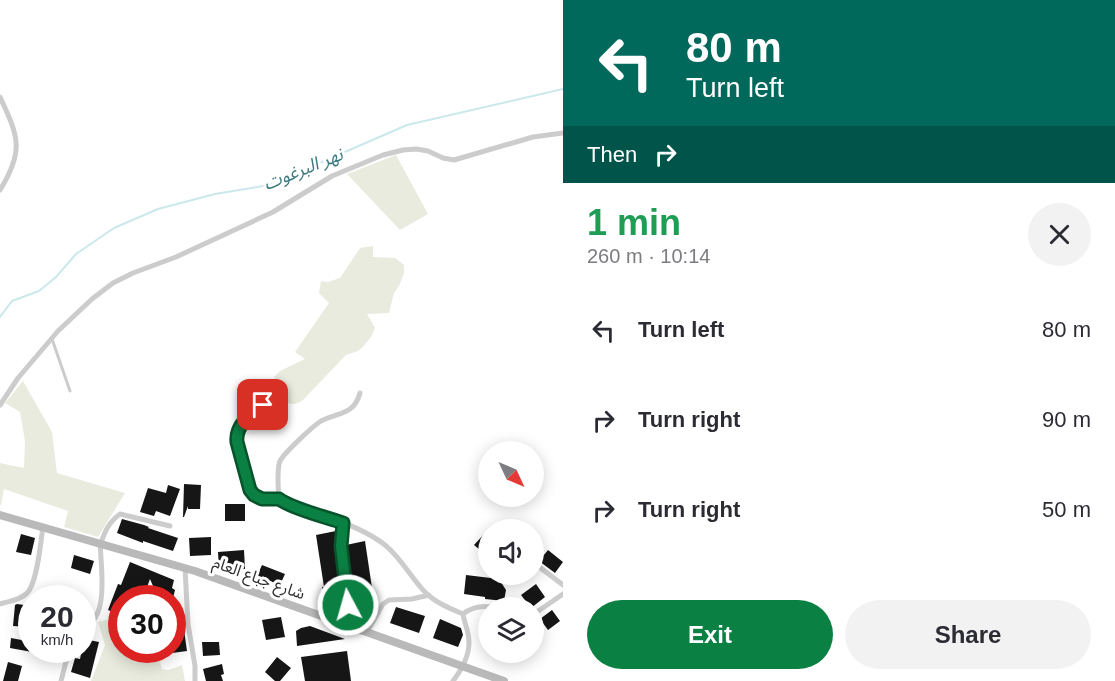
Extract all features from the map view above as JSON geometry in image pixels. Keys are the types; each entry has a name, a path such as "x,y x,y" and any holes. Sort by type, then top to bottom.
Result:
{"main road":[{"name":"شارع جباع العام","path":"0,515 185,568 504,681"}],"street":[{"path":"0,97 13,125 17,147 12,167 0,190"},
{"path":"0,405 18,378 52,338 92,299 113,283 273,212 332,176 382,155 403,150 417,148 454,160 532,137 563,133"},
{"path":"279,499 281,459 318,423 358,403 360,393"},
{"path":"263,405 242,424 236,435 250,490 254,495 262,499 279,499 359,530 384,545 429,595 463,614"},
{"path":"96,616 99,611 101,595 101,543 113,519 120,513 170,526"},
{"path":"343,523 341,546 348,605 347,625"},
{"path":"0,604 19,598 30,591 44,526"},
{"path":"185,568 188,624 195,666 195,681"},
{"path":"544,571 563,585"},
{"path":"544,607 563,594"},
{"path":"367,632 383,604 389,600 429,595"},
{"path":"463,614 478,608"},
{"path":"453,681 464,666 469,636 463,614"},
{"path":"61,681 66,663"}],"lane":[{"path":"52,338 70,391"}],"shaded area":[{"path":"396,155 428,214 400,230 347,174"},
{"path":"373,246 373,257 395,258 404,265 404,273 394,293 389,313 367,314 375,328 362,348 346,355 303,400 294,404 285,402 283,391 274,377 280,371 305,359 295,352 329,303 319,293 321,281 328,282 340,278 360,248"},
{"path":"23,381 52,432 57,473 125,493 98,537 64,527 68,511 4,489 0,505 0,463 24,468 25,441 20,412 5,403"},
{"path":"108,619 108,663 160,663 162,669 168,670 182,665 185,681 91,681 105,645 98,622"}],"building":[{"path":"184,484 201,485 200,509 188,509 188,506 183,517"},
{"path":"168,485 180,489 170,516 156,511 154,516 140,512 148,488 166,493"},
{"path":"225,504 245,504 245,521 225,521"},
{"path":"122,519 178,538 173,551 117,533"},
{"path":"336,531 343,602 325,605 316,535"},
{"path":"21,534 35,538 31,555 16,552"},
{"path":"211,537 211,555 190,556 189,538"},
{"path":"365,541 375,608 372,613 358,615 354,587 351,588 346,545"},
{"path":"244,550 245,569 219,570 218,552"},
{"path":"548,550 563,562 555,573 544,565 544,555"},
{"path":"74,555 94,561 90,574 71,568"},
{"path":"130,562 174,580 173,585 153,585 150,579 148,585 121,585"},
{"path":"262,565 285,574 280,585 257,576"},
{"path":"466,575 478,576 478,585 503,585 506,590 505,597 464,594"},
{"path":"537,585 545,597 523,597 521,595"},
{"path":"18,604 18,626 13,626 15,605"},
{"path":"396,607 425,616 419,633 390,623"},
{"path":"552,610 560,621 548,630 544,624 544,616"},
{"path":"281,617 285,637 266,640 262,620"},
{"path":"440,619 461,628 463,635 458,647 433,638"},
{"path":"310,626 345,639 297,646 296,631"},
{"path":"11,638 18,639 18,649 10,648"},
{"path":"202,642 219,642 220,655 203,656"},
{"path":"347,651 351,681 305,681 301,657"},
{"path":"277,657 291,668 280,681 275,681 265,672"},
{"path":"8,662 22,666 18,681 3,681"},
{"path":"74,663 94,663 90,678 71,672"},
{"path":"222,664 223,681 206,681 203,669"}],"waterway":[{"name":"نهر البرغوت","path":"0,317 12,301 39,291 56,277 76,254 114,228 158,209 215,194 269,185 407,125 563,89"}],"route":[{"path":"263,405 250,415 236,435 250,490 258,498 279,499 343,523 341,546 348,605"}]}
